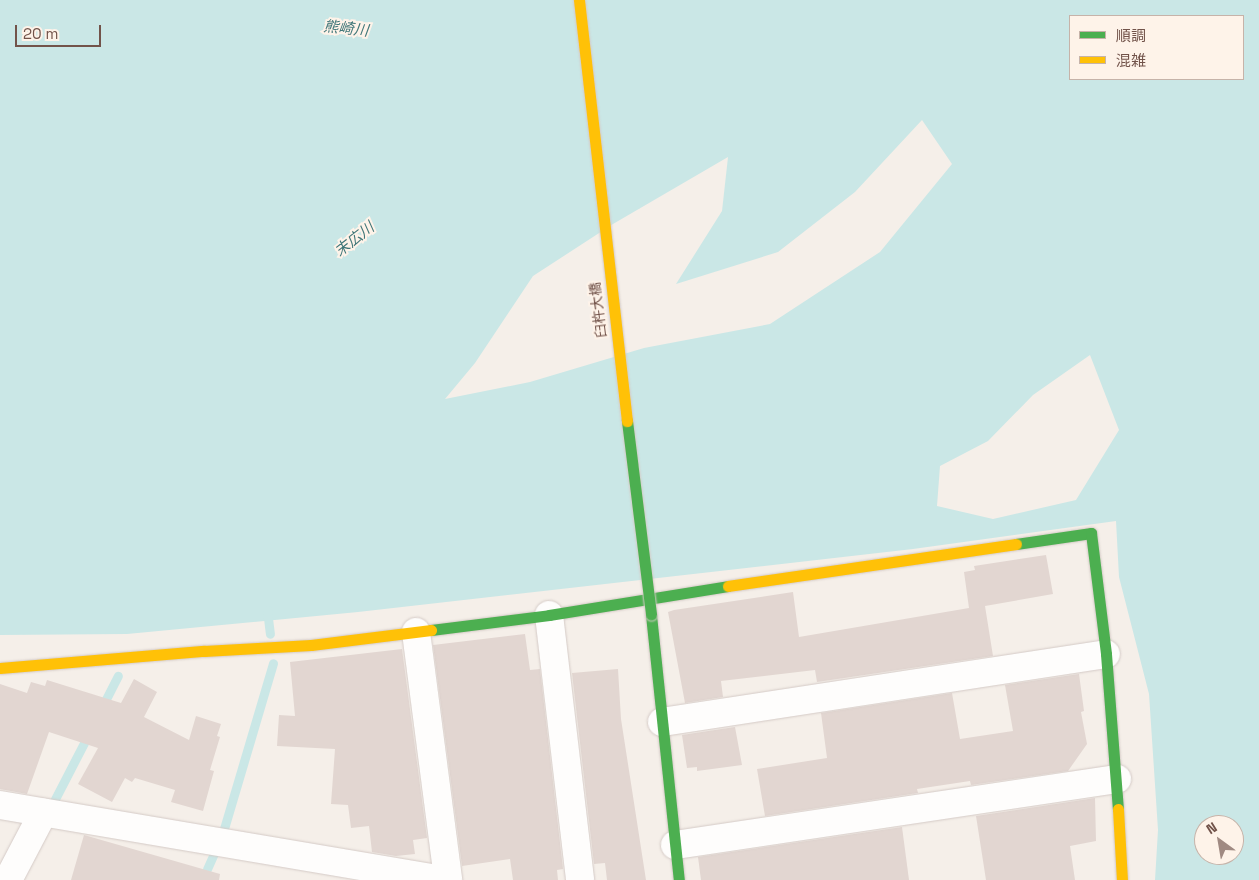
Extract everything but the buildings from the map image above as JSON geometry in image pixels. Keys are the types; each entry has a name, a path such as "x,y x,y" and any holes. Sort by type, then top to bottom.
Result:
{"street":[{"name":"臼杵大橋","path":"579,0 612,302 652,615 679,880"},
{"path":"0,668 204,651 311,645 549,615 665,595 1091,533 1106,654 1117,779 1122,880"},
{"path":"549,615 580,880"},
{"path":"416,632 448,880"},
{"path":"662,722 1106,654"},
{"path":"675,845 1117,779"},
{"path":"0,805 442,880"},
{"path":"8,880 42,813"}],"water":[{"path":"0,0 1259,0 1259,880 1155,880 1158,830 1149,694 1119,577 1116,521 913,549 358,612 127,634 0,635","holes":["922,120 952,164 880,252 770,324 644,348 530,382 445,399 475,363 533,276 613,224 728,157 722,211 676,284 778,252 855,192","1090,355 1119,430 1076,500 993,519 937,506 940,466 988,441 1033,395"]}],"waterway":[{"path":"267,610 270,634"},
{"path":"223,832 273,663"},
{"path":"102,707 118,676"},
{"path":"54,801 88,735"},
{"path":"207,869 214,853"}],"traffic: fast":[{"path":"627,421 651,615"},
{"path":"1016,544 1091,533 1106,654 1118,809"},
{"path":"431,630 549,615 728,586"},
{"path":"651,615 679,880"}],"traffic: slow":[{"path":"579,0 627,421"},
{"path":"728,586 1016,544"},
{"path":"0,668 204,651 311,645 431,630"},
{"path":"1118,809 1122,880"}],"water label":[{"name":"熊崎川","path":"346,28"},
{"name":"末広川","path":"354,239"}]}
